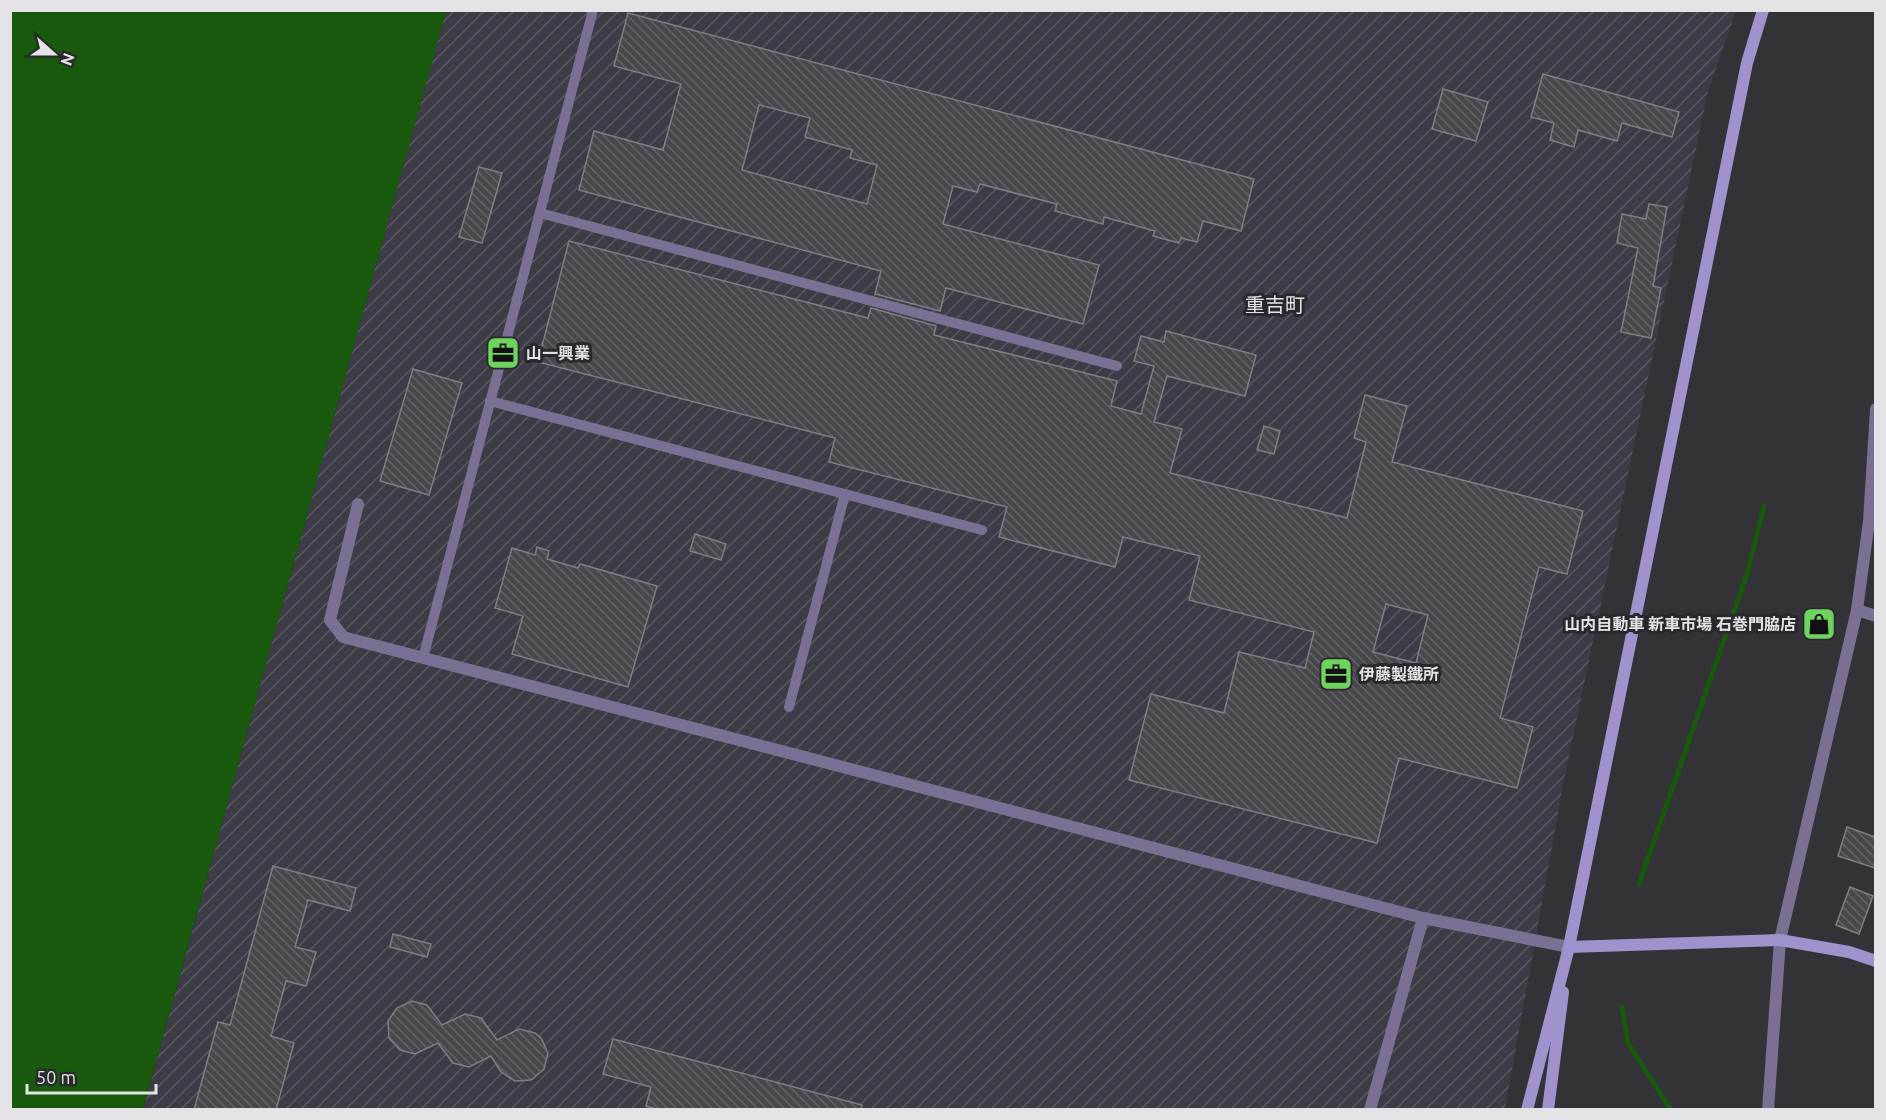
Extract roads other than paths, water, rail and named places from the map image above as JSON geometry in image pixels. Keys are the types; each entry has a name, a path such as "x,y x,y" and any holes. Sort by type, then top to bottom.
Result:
{"street":[{"path":"1527,1110 1569,947 1747,63 1763,10"},
{"path":"1768,1110 1779,940 1857,610 1869,521 1875,409"},
{"path":"358,504 330,620 344,637 1423,918 1569,947 1779,940 1849,952 1875,961"},
{"path":"1857,610 1875,616"},
{"path":"1370,1110 1423,918"},
{"path":"1548,1110 1569,947"}],"lane":[{"path":"423,658 593,10"},
{"path":"540,213 1117,366"},
{"path":"490,401 982,530"},
{"path":"789,707 845,494"}],"waterway":[{"path":"1639,884 1747,574 1764,506"},
{"path":"1622,1007 1628,1043 1671,1110"}],"place":[{"name":"山一興業","path":"503,353"},
{"name":"山内自動車 新車市場 石巻門脇店","path":"1819,624"},
{"name":"伊藤製鐵所","path":"1336,674"}],"district":[{"name":"重吉町","path":"1275,304"}]}
